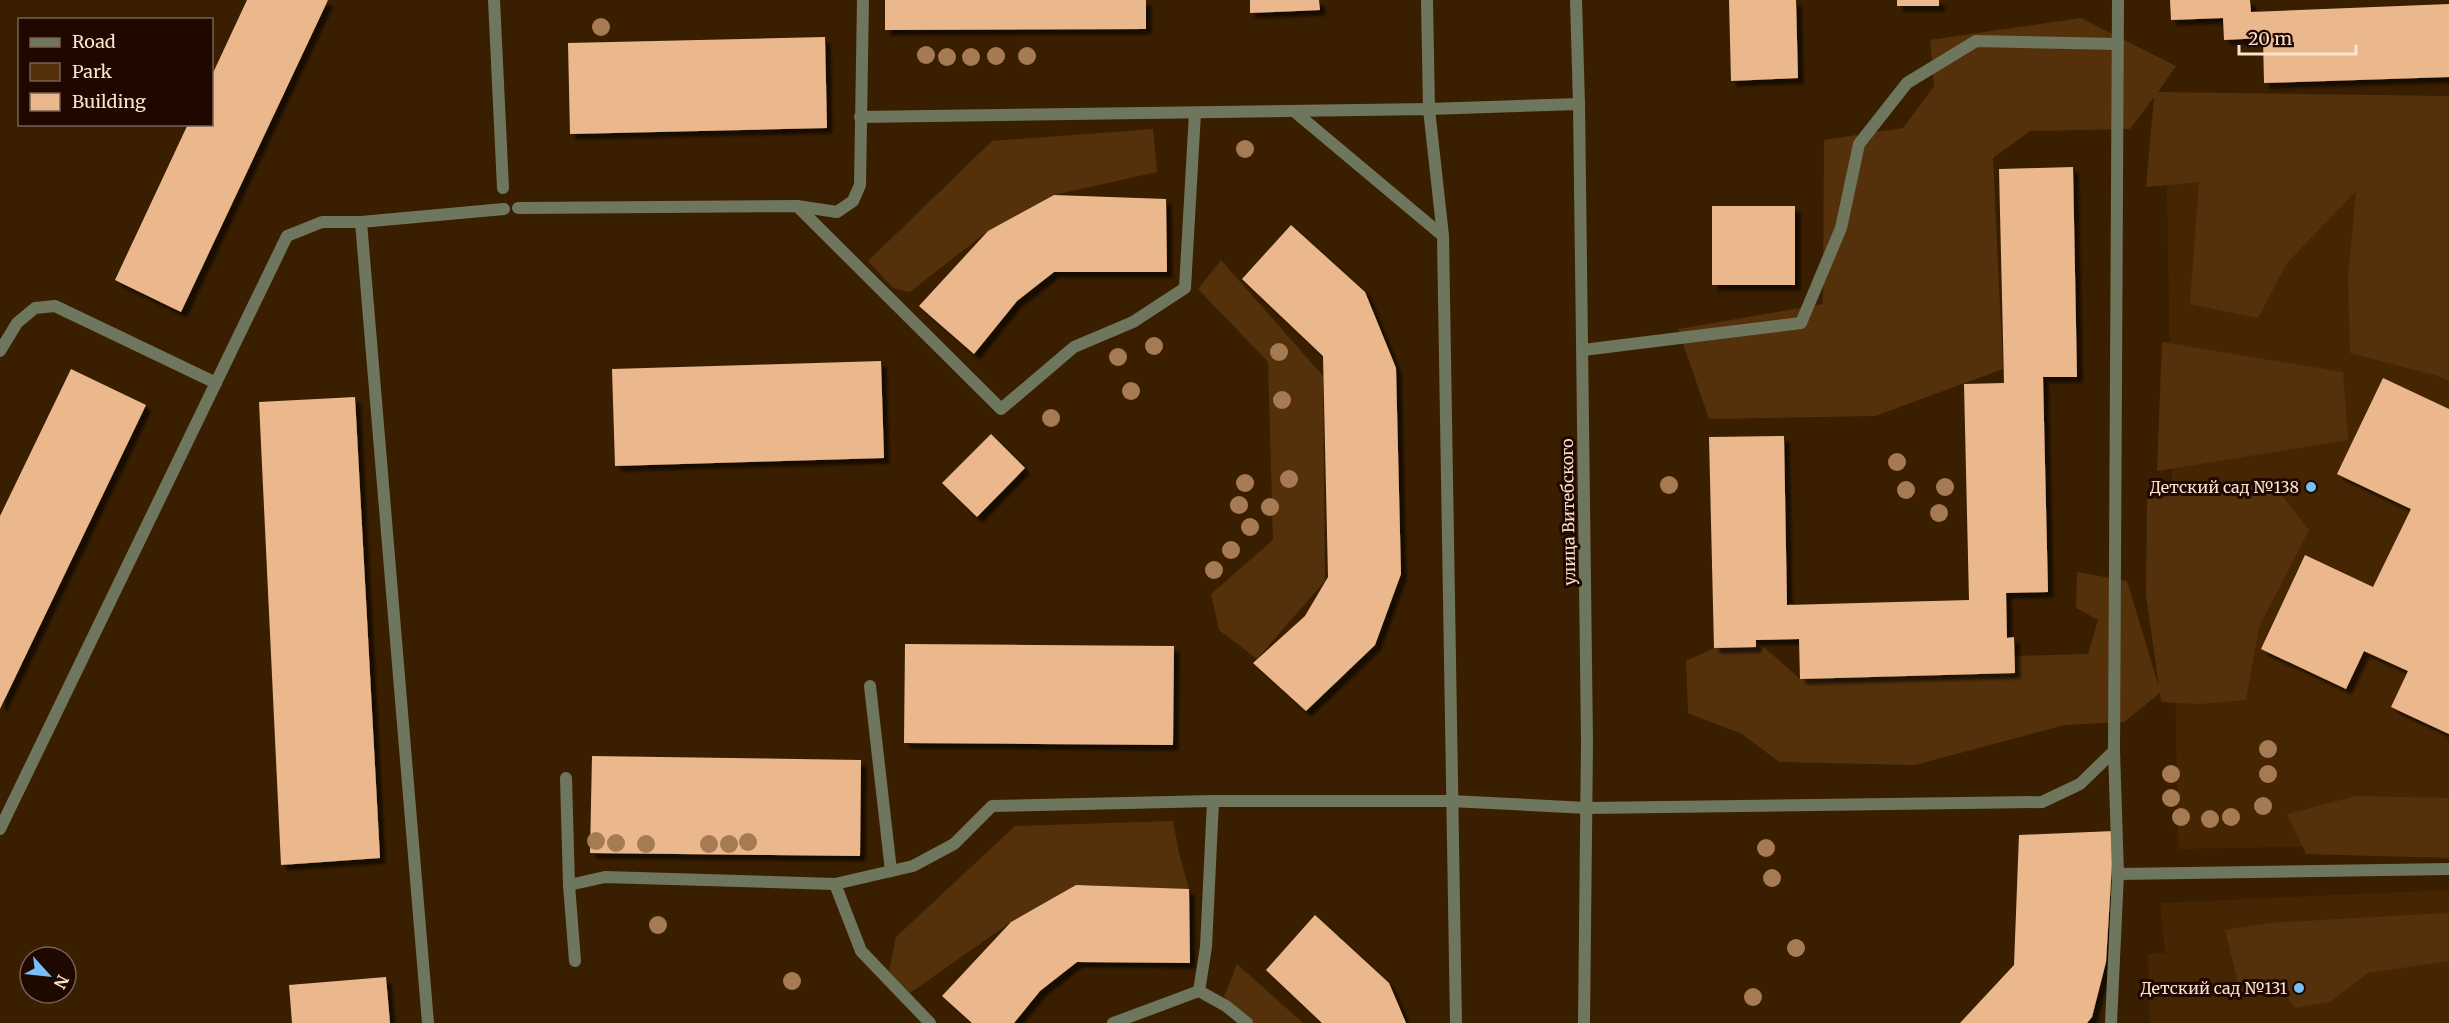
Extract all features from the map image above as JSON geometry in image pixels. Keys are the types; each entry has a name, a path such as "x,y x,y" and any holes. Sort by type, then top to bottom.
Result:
{"street":[{"path":"494,0 503,188"},
{"path":"518,208 797,206 837,212 853,201 860,185 863,0"},
{"path":"1427,0 1429,110 1443,236 1456,1023"},
{"name":"улица Витебского","path":"1576,0 1587,808 1584,1023"},
{"path":"2111,1023 2118,874 2114,751 2118,0"},
{"path":"1582,350 1801,323 1841,228 1859,144 1907,83 1976,41 2117,44"},
{"path":"861,117 1429,110 1579,104"},
{"path":"1295,112 1443,236"},
{"path":"797,206 1001,409 1074,348 1133,322 1185,288 1194,113"},
{"path":"0,830 288,236 322,222 361,222 504,209"},
{"path":"361,222 428,1023"},
{"path":"0,351 17,322 35,308 55,306 216,383"},
{"path":"870,686 891,871"},
{"path":"569,885 604,877 835,884 913,866 954,844 992,806 1213,801 1451,801 1587,808 2042,802 2080,784 2114,751"},
{"path":"566,778 569,885 575,961"},
{"path":"1199,991 1206,947 1213,801"},
{"path":"2118,874 2449,868"},
{"path":"835,884 861,951 930,1023"},
{"path":"1113,1023 1199,991 1226,1006 1247,1023"}],"shaded area":[{"name":"Детский сад №138","path":"2449,124 2449,844 2178,849 2166,129"},
{"path":"2449,890 2449,1023 2150,1023 2148,954 2165,953 2160,903"}],"green space":[{"path":"2081,18 2176,66 2158,92 2449,96 2449,381 2438,376 2350,353 2348,277 2356,191 2287,263 2258,318 2190,304 2199,182 2146,187 2154,97 2130,129 2030,131 1993,158 2003,369 1875,416 1709,419 1678,329 1823,304 1824,140 1903,128 1934,86 1930,40"},
{"path":"1153,129 1157,172 1054,195 988,231 910,292 893,288 868,261 992,141"},
{"path":"1221,260 1323,376 1325,581 1257,659 1219,630 1211,594 1273,540 1268,362 1198,289"},
{"path":"2162,342 2343,372 2348,440 2157,471"},
{"path":"2272,483 2309,530 2259,627 2246,700 2200,704 2161,702 2160,693 2124,722 2065,725 1915,765 1779,762 1742,734 1688,713 1686,661 1714,648 1756,640 1800,679 2015,656 2088,654 2098,620 2076,608 2077,572 2127,581 2159,687 2146,595 2147,499"},
{"path":"2356,796 2449,798 2449,858 2306,854 2287,814"},
{"path":"1173,821 1189,889 1076,885 1011,922 910,993 889,971 896,937 1015,826"},
{"path":"2449,913 2449,961 2368,973 2330,1002 2295,1008 2280,987 2238,983 2225,930 2269,923"},
{"path":"1237,964 1303,1023 1254,1023 1224,997"}],"building":[{"path":"247,0 328,0 181,312 115,280 187,126 213,126 213,73"},
{"path":"885,0 1146,0 1146,29 885,30"},
{"path":"1250,0 1319,0 1320,10 1250,13"},
{"path":"1729,0 1796,0 1798,78 1731,81"},
{"path":"1897,0 1939,0 1939,6 1897,6"},
{"path":"2170,0 2250,0 2251,12 2449,4 2449,77 2264,83 2263,38 2224,40 2223,18 2171,20"},
{"path":"825,37 827,128 570,134 568,43"},
{"path":"2073,167 2077,377 2043,377 2048,592 2006,593 2007,638 2014,637 2015,673 1800,679 1799,639 1756,640 1756,647 1714,648 1709,437 1784,436 1787,605 1969,600 1964,384 2004,383 1999,169"},
{"path":"1054,195 1166,199 1167,272 1054,272 1017,301 974,354 919,306 988,231"},
{"path":"1712,206 1795,206 1795,285 1712,285"},
{"path":"1291,225 1365,292 1396,368 1401,574 1375,645 1306,711 1253,663 1305,616 1328,577 1323,356 1242,279"},
{"path":"881,361 884,458 615,466 612,369"},
{"path":"71,369 146,405 0,709 0,516"},
{"path":"2383,378 2449,409 2449,734 2391,707 2408,671 2364,651 2346,689 2261,649 2305,555 2373,587 2411,509 2337,474"},
{"path":"355,397 380,858 281,865 259,402"},
{"path":"991,434 1025,468 977,517 942,483"},
{"path":"905,644 1174,646 1173,745 904,743"},
{"path":"592,756 861,760 860,856 590,853"},
{"path":"2114,831 2106,962 2092,1017 2087,1023 1960,1023 2014,965 2019,835"},
{"path":"1076,885 1189,889 1190,963 1077,962 1040,991 1014,1023 972,1023 942,996 1011,922"},
{"path":"1315,915 1389,983 1406,1023 1322,1023 1266,970"},
{"path":"386,977 390,1023 292,1023 289,985"}],"place":[{"name":"Детский сад №138","path":"2311,487"},
{"name":"Детский сад №131","path":"2299,988"}]}
